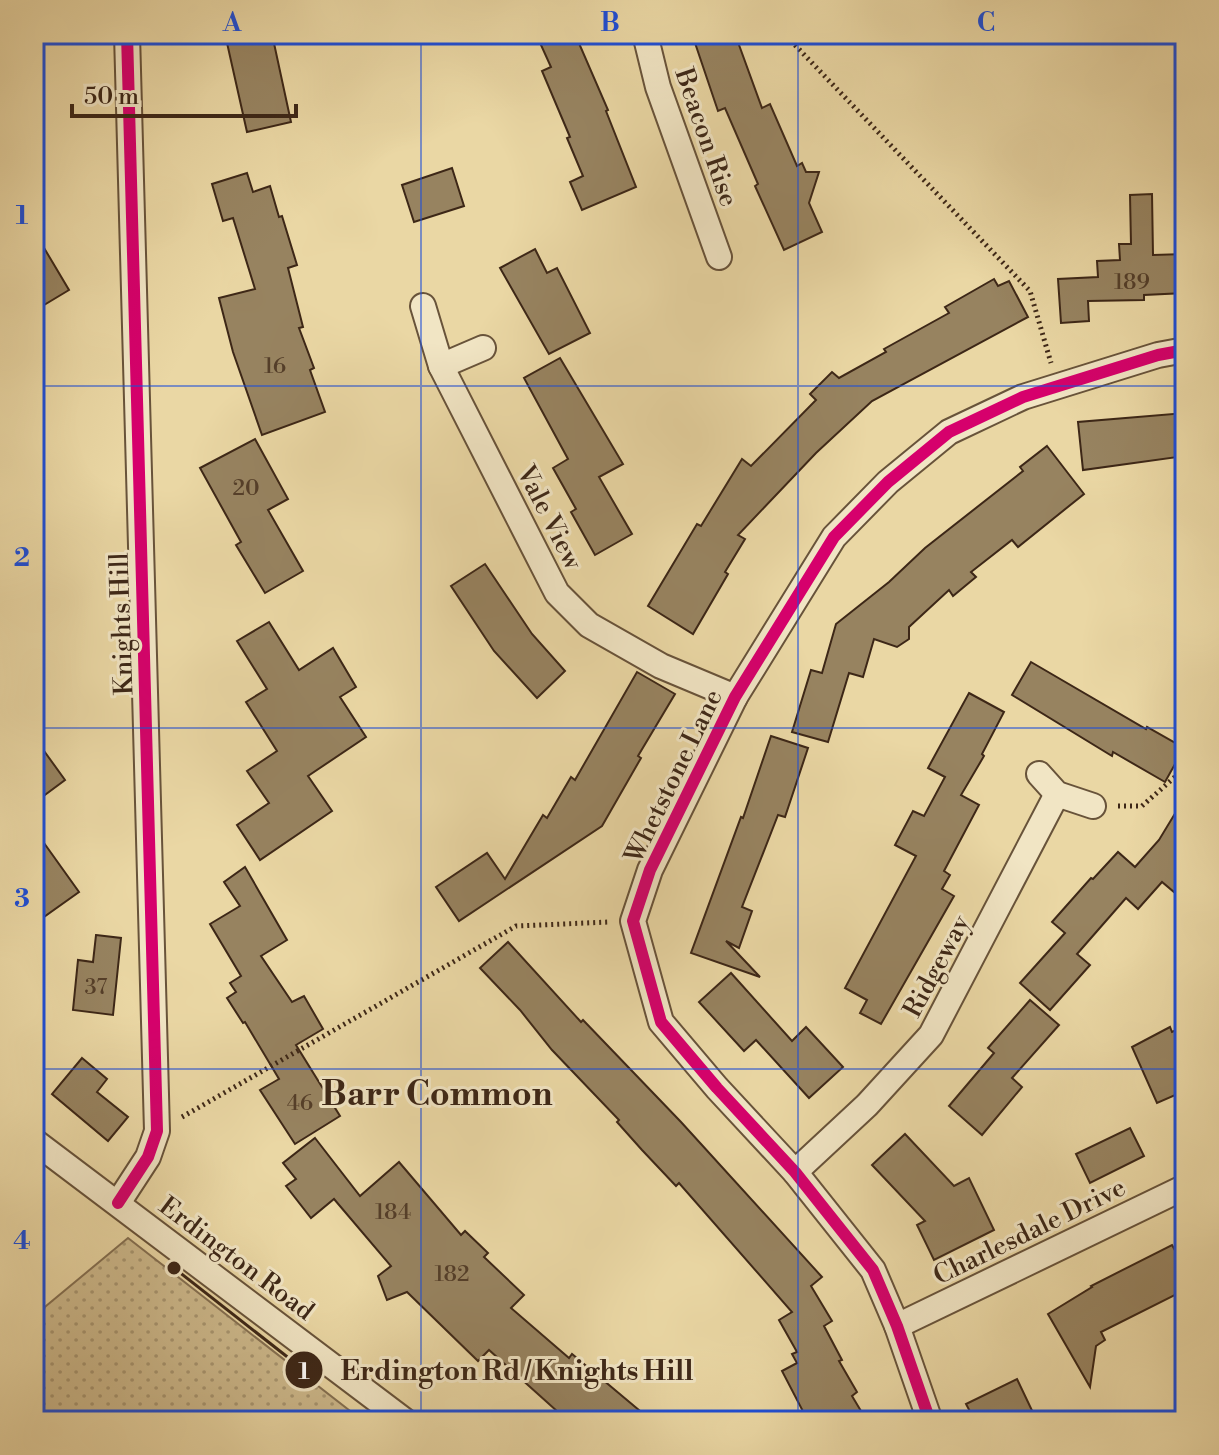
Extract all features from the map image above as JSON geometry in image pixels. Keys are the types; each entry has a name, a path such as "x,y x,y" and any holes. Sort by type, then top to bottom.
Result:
{"street":[{"name":"Knights Hill","path":"118,1203 148,1157 157,1131 127,34"},
{"name":"Beacon Rise","path":"645,34 658,87 719,257"},
{"name":"Vale View","path":"423,306 441,366 557,593 589,625 661,666 735,697"},
{"path":"441,366 483,348"},
{"name":"Whetstone Lane","path":"633,921 650,870 735,697 834,537 888,482 949,432 1023,397 1158,355 1185,350"},
{"path":"1039,774 1057,794 1093,806"},
{"name":"Ridgeway","path":"795,1172 867,1105 931,1035 1057,794"},
{"path":"633,921 661,1022 795,1172 873,1270 897,1326 930,1421"},
{"name":"Erdington Road","path":"34,1141 405,1421"},
{"name":"Charlesdale Drive","path":"897,1326 1185,1187"}],"path":[{"path":"791,34 793,43 1030,291 1057,387"},
{"path":"1093,806 1142,806 1185,768"},
{"path":"157,1131 516,926 633,921"}],"shaded area":[{"path":"128,1238 363,1421 34,1421 34,1316"}],"building":[{"path":"225,34 272,34 291,122 247,132"},
{"path":"536,34 575,34 608,110 636,187 582,210 570,182 583,176 542,71 551,67"},
{"path":"692,34 735,34 762,108 770,104 797,166 802,163 806,172 819,172 809,203 822,232 784,250 725,108 718,111"},
{"path":"452,168 464,206 414,222 402,185"},
{"path":"247,173 253,192 270,186 279,217 282,216 297,265 288,268 303,327 299,328 314,368 310,370 325,412 262,435 233,352 219,298 255,289 233,218 223,221 212,184"},
{"path":"1152,194 1153,255 1185,254 1185,293 1144,295 1144,300 1088,301 1089,321 1061,323 1058,279 1098,277 1097,261 1120,260 1119,244 1131,244 1130,195"},
{"path":"34,231 69,290 34,311"},
{"path":"535,249 547,273 557,268 590,333 549,354 500,268"},
{"path":"994,279 998,286 1009,281 1028,317 872,401 816,453 738,535 745,539 693,634 648,606 697,524 701,526 742,459 751,466 816,400 810,394 832,372 839,378 886,352 884,349 949,313 945,307"},
{"path":"560,358 623,464 599,477 632,534 595,555 571,512 576,509 553,468 568,459 524,378"},
{"path":"1185,413 1185,456 1083,470 1078,422"},
{"path":"255,439 288,499 268,510 303,571 265,593 236,545 241,542 200,468"},
{"path":"1047,446 1084,494 1018,547 1012,540 971,572 976,577 953,596 949,590 909,627 909,639 897,647 874,639 863,677 849,673 828,742 792,732 811,670 822,673 836,624 889,582 925,548 1023,471 1020,467"},
{"path":"485,564 532,634 565,671 537,698 494,651 451,586"},
{"path":"269,622 299,670 333,648 356,687 340,697 366,737 308,776 332,811 260,860 237,825 269,803 247,771 277,751 246,702 267,689 237,641"},
{"path":"1031,662 1184,748 1165,782 1113,752 1112,756 1012,695"},
{"path":"637,672 675,694 602,826 459,921 436,887 487,853 505,879 543,815 547,818 571,777 575,780"},
{"path":"969,693 1004,712 982,754 984,756 961,795 979,805 944,871 950,875 942,889 954,896 881,1024 860,1013 867,1000 845,988 916,856 895,845 913,811 924,816 945,777 928,768"},
{"path":"771,736 808,748 785,817 778,815 742,907 752,911 739,948 726,941 760,977 691,953"},
{"path":"34,737 65,780 34,803"},
{"path":"1185,797 1185,880 1174,892 1162,882 1138,909 1126,898 1077,954 1090,965 1050,1010 1020,983 1065,933 1052,922 1118,852 1135,867 1159,840"},
{"path":"34,829 79,892 34,924"},
{"path":"245,867 287,940 261,956 292,1002 304,996 323,1029 296,1045 340,1116 295,1144 260,1090 279,1079 227,998 236,992 230,983 241,976 210,924 240,906 224,882"},
{"path":"96,935 121,938 113,1015 73,1010 78,960 93,962"},
{"path":"508,942 581,1022 583,1020 681,1122 822,1277 811,1286 832,1321 824,1326 857,1392 852,1396 867,1421 808,1421 782,1371 797,1363 792,1354 797,1352 779,1320 792,1312 679,1183 676,1186 642,1150 617,1122 619,1120 480,968"},
{"path":"731,973 792,1041 806,1027 843,1067 809,1098 756,1040 744,1051 699,1002"},
{"path":"1030,1000 1059,1025 1012,1078 1022,1087 982,1135 949,1106 994,1053 988,1048"},
{"path":"1185,1026 1185,1081 1177,1084 1180,1093 1157,1103 1132,1047 1170,1027 1172,1032"},
{"path":"82,1058 107,1079 97,1092 128,1117 108,1141 52,1094"},
{"path":"1130,1128 1144,1156 1090,1183 1076,1154"},
{"path":"905,1134 954,1186 969,1178 994,1230 934,1260 917,1225 925,1221 872,1165"},
{"path":"315,1138 360,1196 399,1162 461,1235 465,1231 488,1253 484,1257 524,1295 511,1308 569,1358 572,1354 652,1421 568,1421 489,1350 478,1361 407,1292 387,1300 378,1276 391,1266 334,1199 311,1218 286,1186 296,1179 283,1163"},
{"path":"1172,1245 1177,1254 1185,1250 1185,1290 1101,1332 1105,1340 1096,1346 1090,1387 1048,1314 1091,1286"},
{"path":"1017,1379 1037,1421 975,1421 966,1404"}],"cycle path":[{"path":"118,1203 148,1157 157,1131 127,34"},
{"path":"930,1421 897,1326 873,1270 795,1172 661,1022 633,921 650,870 735,697 834,537 888,482 949,432 1023,397 1158,355 1185,350"}],"place":[{"name":"Erdington Rd / Knights Hill","path":"174,1268"}],"district":[{"name":"Barr Common","path":"437,1093"}]}
